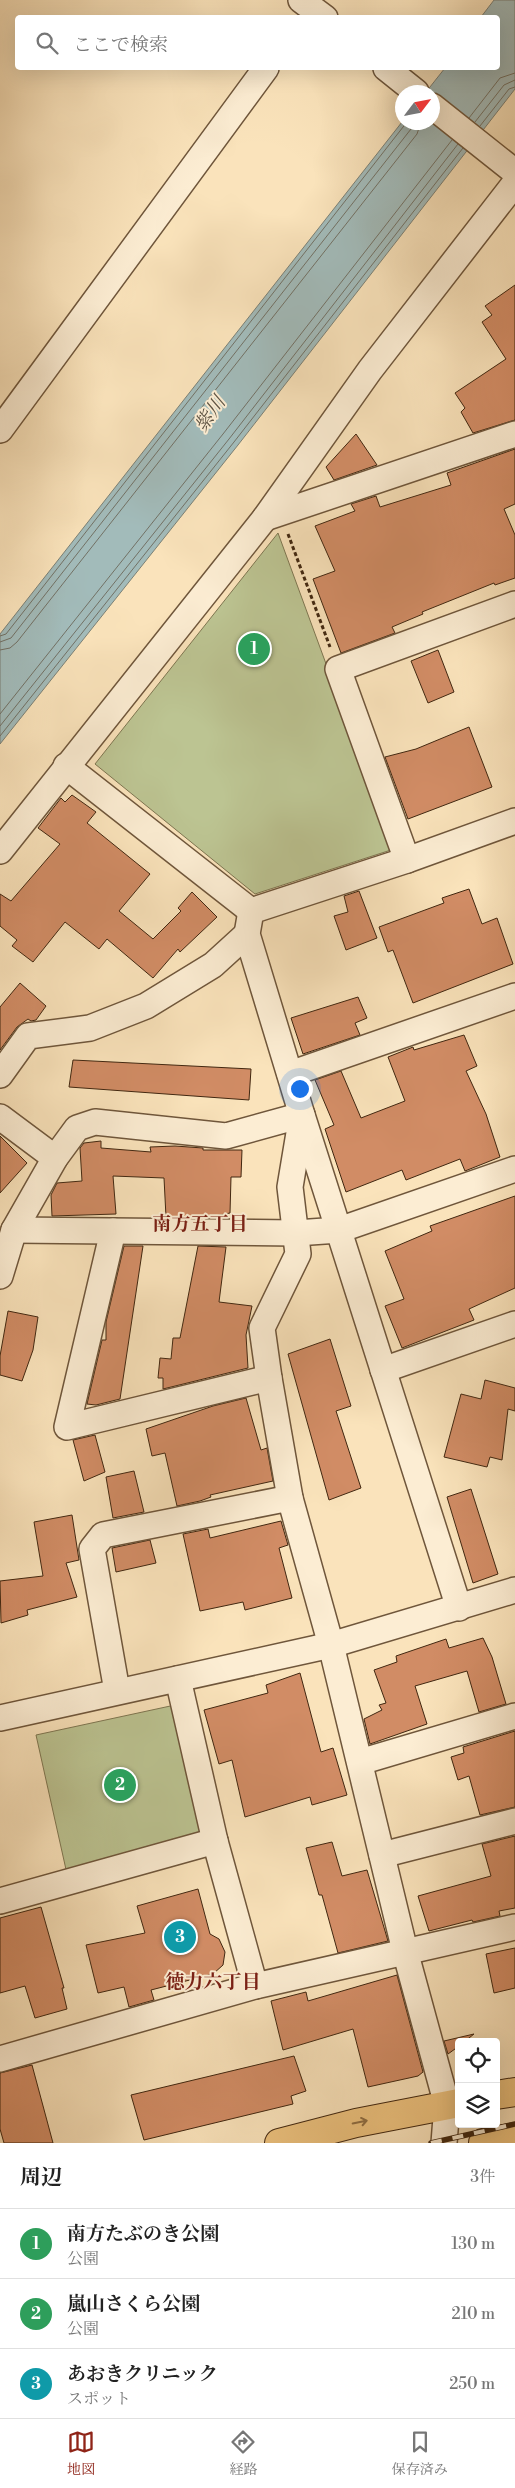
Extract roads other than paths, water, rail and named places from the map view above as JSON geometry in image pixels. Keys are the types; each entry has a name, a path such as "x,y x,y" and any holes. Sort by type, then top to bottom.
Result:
{"highway":[{"path":"500,2094 515,2092"},
{"path":"279,2143 356,2122 453,2104"},
{"path":"483,2143 515,2137"}],"street":[{"path":"0,430 265,70"},
{"path":"388,70 407,85"},
{"path":"440,112 515,172"},
{"path":"0,850 66,766 272,515 370,370 515,182"},
{"path":"272,515 515,434"},
{"path":"407,860 338,669 515,604"},
{"path":"66,766 249,922 302,1115 459,1608"},
{"path":"0,1075 28,1036 90,1028 146,1006 213,965 249,922 515,820"},
{"path":"290,1074 515,996"},
{"path":"0,1276 14,1230 55,1158 77,1128 95,1122 226,1136 302,1115"},
{"path":"302,1115 290,1188 298,1254 262,1328 290,1498 331,1645 405,1951 453,2104 444,2143"},
{"path":"0,1117 55,1158"},
{"path":"14,1230 296,1233 339,1230 515,1169"},
{"path":"113,1231 67,1426 269,1378"},
{"path":"383,1370 515,1324"},
{"path":"117,1691 92,1549 103,1535 290,1498"},
{"path":"0,1718 331,1645 515,1590"},
{"path":"178,1679 215,1842 255,1986"},
{"path":"360,1762 515,1716"},
{"path":"382,1855 515,1821"},
{"path":"0,1901 215,1842"},
{"path":"0,2059 255,1986 515,1927"}],"water":[{"name":"紫川","path":"494,0 515,0 515,89 238,445 0,744 0,634 396,130 440,130 440,85 432,85 443,70 500,70 500,15 483,15"}],"railway":[{"path":"431,2143 515,2124"}],"place":[{"name":"南方たぶのき公園","path":"254,649"},
{"name":"嵐山さくら公園","path":"120,1785"},
{"name":"あおきクリニック","path":"180,1937"}],"district":[{"name":"南方五丁目","path":"200,1224"},
{"name":"徳力六丁目","path":"213,1982"}]}
